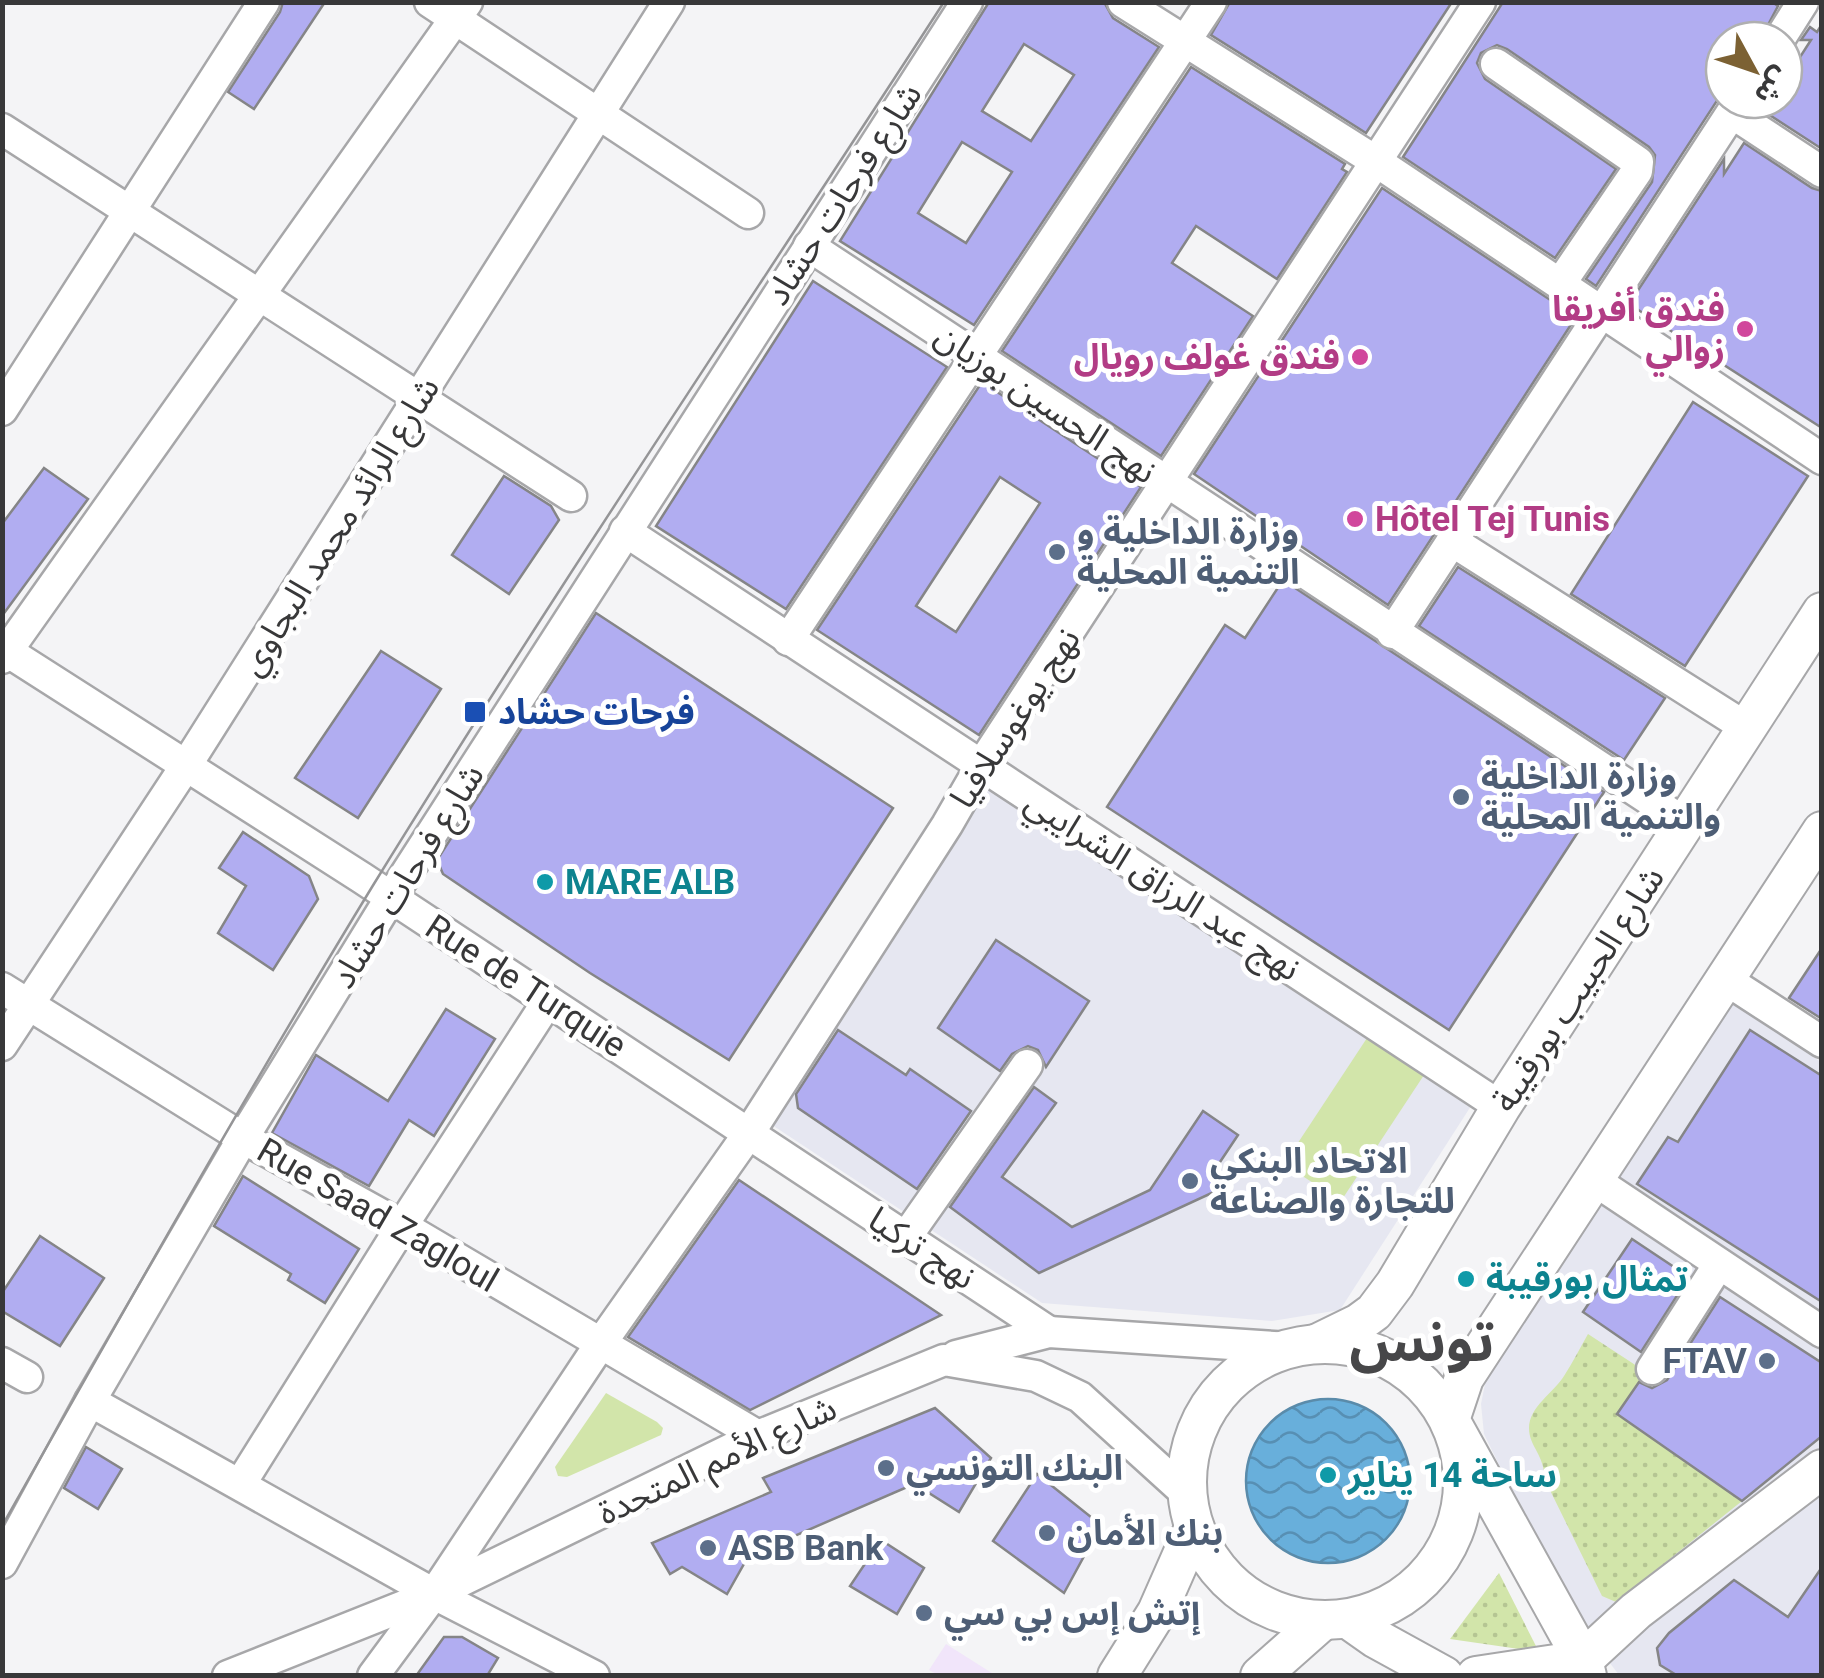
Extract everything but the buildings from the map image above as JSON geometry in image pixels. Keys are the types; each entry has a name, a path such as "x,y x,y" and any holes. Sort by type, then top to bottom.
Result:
{"main road":[{"name":"شارع الحبيب بورقيبة","path":"1303,1346 1359,1323 1380,1304 1501,1106 1822,612"},
{"path":"1260,1676 1335,1620 1396,1601 1435,1567 1458,1520 1464,1482 1459,1444 1450,1420 1464,1378 1822,831"},
{"path":"1117,1676 1157,1612 1190,1511 1193,1439 1213,1403 1240,1372 1264,1358 1303,1346 1333,1343 1383,1355 1408,1370 1442,1406 1585,1668"},
{"path":"1476,1676 1585,1668 1636,1611 1822,1469"},
{"path":"1190,1511 1206,1553 1223,1576 1244,1594 1294,1617 1335,1620 1375,1638 1430,1672"}],"street":[{"path":"2,410 264,2"},
{"name":"شارع الرائد محمد البجاوي","path":"2,1045 187,764 669,2"},
{"name":"شارع فرحات حشاد","path":"2,1563 90,1401 243,1138 625,531 815,250 967,2"},
{"path":"1123,2 1377,162 1822,459"},
{"path":"788,640 1211,2"},
{"name":"نهج يوغوسلافيا","path":"373,1676 434,1594 601,1343 749,1133 981,766 1480,2"},
{"path":"4,652 260,295 451,8 690,177 748,213"},
{"path":"1496,64 1638,162 1637,171 1560,284"},
{"path":"1392,632 1728,120"},
{"path":"1753,120 1822,172"},
{"path":"2,128 570,496"},
{"name":"نهج الحسين بوزيان","path":"815,250 1685,822"},
{"name":"نهج عبد الرزاق الشرايبي","path":"625,531 1501,1106"},
{"path":"1452,542 1747,728"},
{"name":"Rue de Turquie","path":"4,652 187,764 795,1164"},
{"path":"1725,979 1822,1042"},
{"name":"Rue Saad Zagloul","path":"2,988 243,1138 402,1226 758,1436"},
{"path":"242,1483 548,1002"},
{"path":"906,1238 1027,1065"},
{"name":"نهج تركيا","path":"795,1164 1049,1332"},
{"path":"1594,1180 1822,1332"},
{"path":"1652,1368 1719,1264"},
{"path":"1049,1332 1303,1346"},
{"name":"شارع الأمم المتحدة","path":"228,1676 434,1594 758,1436 944,1360 1049,1332"},
{"path":"944,1360 1036,1376 1080,1397 1190,1511"},
{"path":"90,1401 434,1594 594,1676"}],"shaded area":[{"path":"988,788 1471,1106 1340,1310 1272,1321 1042,1303 769,1123"},
{"path":"1727,1000 1821,1062 1821,1675 1619,1675 1571,1612 1484,1434 1481,1404 1487,1374"},
{"path":"946,1644 995,1675 938,1675 929,1670"}],"green space":[{"path":"1367,1038 1424,1075 1341,1201 1284,1164"},
{"path":"1588,1334 1646,1372 1618,1414 1742,1501 1616,1602 1602,1596 1545,1480 1529,1428 1533,1413 1564,1376"},
{"path":"606,1393 657,1422 663,1428 661,1435 567,1477 558,1476 555,1467"},
{"path":"1499,1573 1539,1652 1450,1639"}],"water":[{"path":"1328,1399 1359,1406 1386,1423 1403,1450 1410,1481 1403,1512 1386,1539 1359,1556 1328,1563 1297,1556 1270,1539 1253,1512 1246,1481 1253,1450 1270,1423 1297,1406"}],"tram line":[{"path":"2,1526 372,887 583,553 944,2"}],"place":[{"name":"فندق أفريقا زوالي","path":"1745,329"},
{"name":"فندق غولف رويال","path":"1360,357"},
{"name":"Hôtel Tej Tunis","path":"1355,519"},
{"name":"وزارة الداخلية و التنمية المحلية","path":"1057,552"},
{"name":"فرحات حشاد","path":"475,712"},
{"name":"وزارة الداخلية والتنمية المحلية","path":"1461,797"},
{"name":"MARE ALB","path":"545,882"},
{"name":"الاتحاد البنكي للتجارة والصناعة","path":"1190,1181"},
{"name":"تمثال بورقيبة","path":"1466,1279"},
{"name":"FTAV","path":"1767,1361"},
{"name":"البنك التونسي","path":"886,1468"},
{"name":"ساحة 14 يناير","path":"1328,1475"},
{"name":"بنك الأمان","path":"1047,1533"},
{"name":"ASB Bank","path":"708,1548"},
{"name":"إتش إس بي سي","path":"924,1613"}],"district":[{"name":"تونس","path":"1422,1342"}]}
